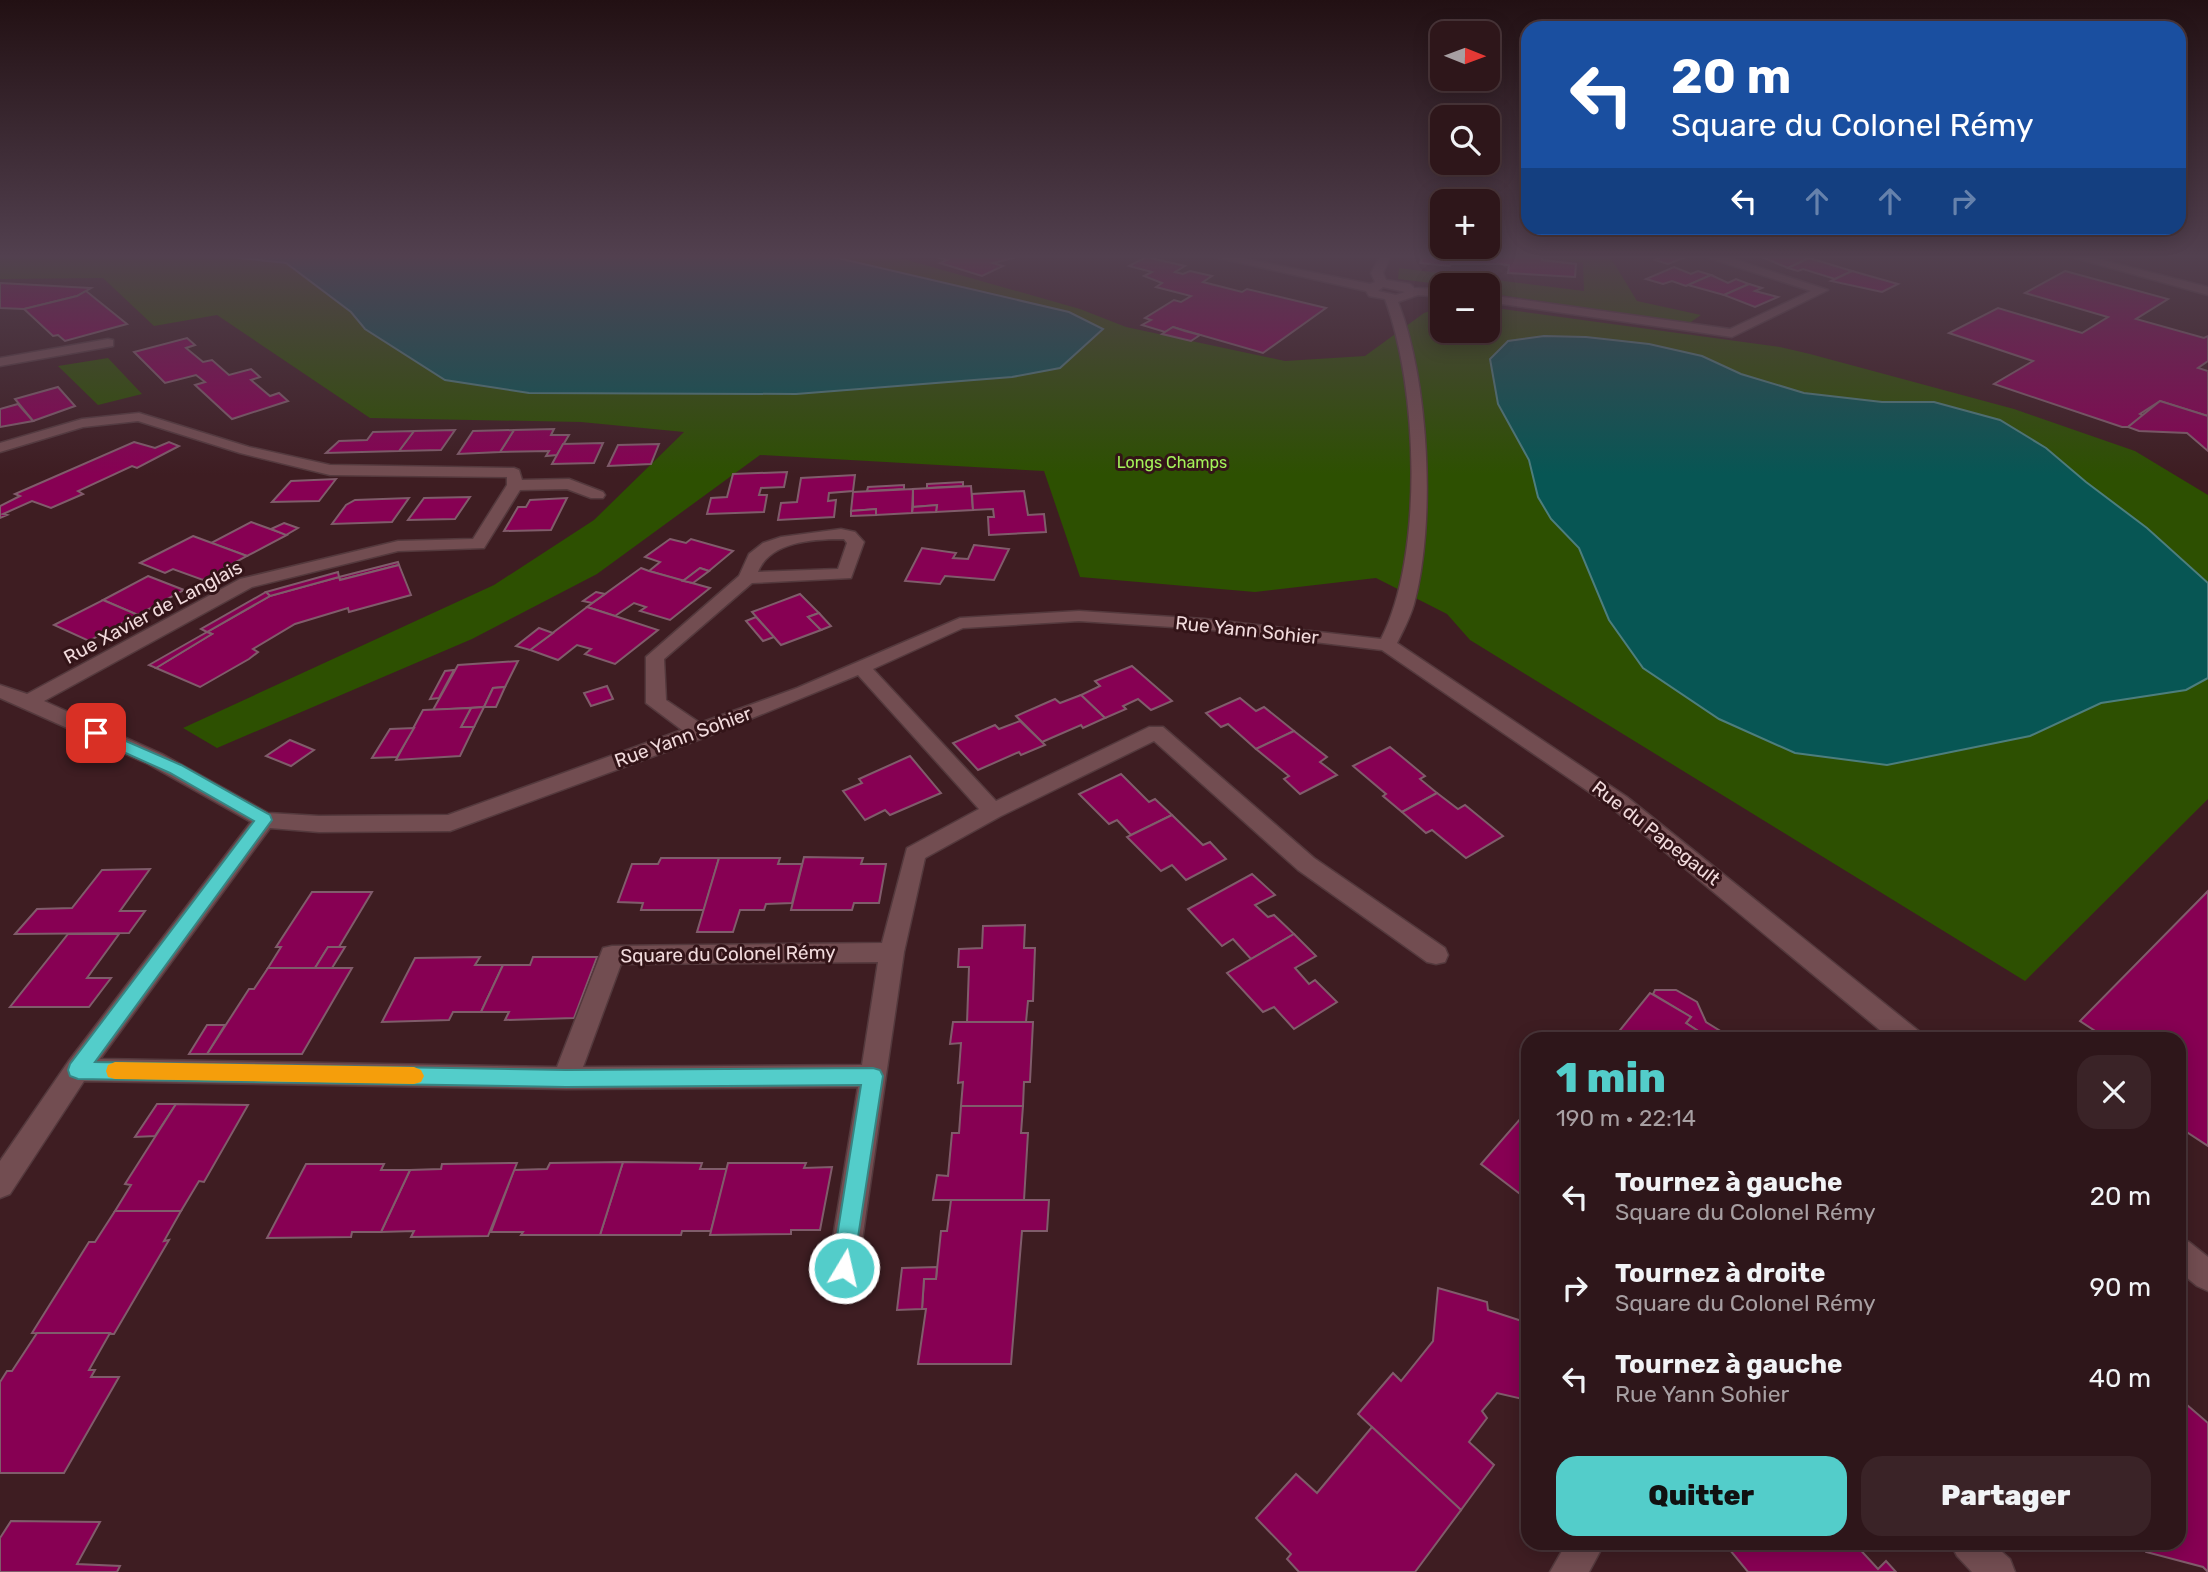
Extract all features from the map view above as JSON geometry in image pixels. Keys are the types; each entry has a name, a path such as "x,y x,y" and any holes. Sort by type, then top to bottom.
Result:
{"street":[{"path":"1387,645 1407,597 1414,558 1417,477 1412,378 1402,328"},
{"path":"1699,328 1732,333 1742,328"},
{"path":"0,362 108,343"},
{"path":"0,448 82,423 139,417 245,450 330,470 514,473 515,485 569,484 597,495"},
{"name":"Rue Xavier de Langlais","path":"29,701 246,583 398,546 478,544 515,485"},
{"path":"699,732 656,703 655,657 747,578 755,558 781,542 841,534 856,542 845,574 747,578"},
{"name":"Rue Yann Sohier","path":"0,691 29,701 175,769 264,820 319,824 450,823 804,692 960,623 1079,616 1204,624 1387,645"},
{"name":"Rue du Papegault","path":"1387,645 1619,802 1900,1032"},
{"path":"862,667 993,811"},
{"path":"844,1268 892,952 915,854 993,811 1156,732 1306,864 1436,955"},
{"path":"2,1180 78,1070 264,820"},
{"name":"Square du Colonel Rémy","path":"566,1078 612,955 892,952"},
{"path":"78,1070 566,1078 873,1076"},
{"path":"2186,1258 2208,1276"},
{"path":"1568,1572 1582,1550"},
{"path":"1975,1550 1997,1572"}],"green space":[{"name":"Longs Champs","path":"237,328 1132,328 1285,361 1365,356 1403,328 1430,328 1430,343 1500,343 1500,328 1644,328 1780,347 1810,354 2014,409 2135,451 2208,495 2208,583 2147,528 2046,448 1934,402 1882,402 1804,393 1741,374 1702,356 1498,404 1529,460 1538,498 1551,519 1579,548 1590,569 2030,736 2101,703 2186,690 2208,678 2208,799 2025,981 1470,640 1447,614 1376,578 1255,592 1080,577 1044,471 760,455 597,574 472,639 217,748 183,728 494,585 594,520 684,432 581,422 370,418"},
{"path":"108,358 142,394 98,405 58,366"}],"water":[{"path":"365,329 1103,329 1060,368 1012,377 796,394 529,393 445,380"},
{"path":"1544,336 1586,337 1649,344 1702,356 1741,374 1804,393 1882,402 1934,402 2000,420 2046,448 2147,528 2208,583 2208,678 2186,690 2101,703 2030,736 1887,765 1795,753 1719,719 1643,668 1609,620 1579,548 1551,519 1538,497 1529,460 1498,404 1490,359 1508,341"}],"building":[{"path":"45,328 111,328 65,341 58,335 53,336"},
{"path":"1153,328 1171,328 1165,332"},
{"path":"1171,328 1178,328 1200,335 1191,341 1162,334"},
{"path":"1178,328 1297,328 1263,353"},
{"path":"1958,328 2066,328 2082,333 2090,328 2169,328 2204,338 2208,336 2208,361 2198,368 2208,371 2208,416 2160,401 2140,414 2144,416 2128,427 2122,427 1994,384 2033,361 1949,333"},
{"path":"187,338 195,345 186,348 203,362 212,360 229,375 251,369 260,377 251,380 270,396 279,393 288,401 232,419 195,385 205,382 196,375 165,383 134,352"},
{"path":"58,387 75,406 33,421 15,399"},
{"path":"2160,401 2208,416 2208,451 2187,433 2139,431 2128,427"},
{"path":"18,404 33,421 0,427 0,409"},
{"path":"554,429 551,435 569,435 557,455 546,456 549,451 500,452 514,430"},
{"path":"455,430 441,450 399,451 414,431"},
{"path":"514,430 500,452 458,454 473,431"},
{"path":"414,431 399,451 326,453 339,441 367,440 373,432"},
{"path":"134,442 155,448 169,442 179,446 137,468 132,466 78,491 83,494 51,508 32,501 3,514 7,515 0,518 0,506 20,496 15,494"},
{"path":"603,443 594,463 552,464 563,444"},
{"path":"659,444 651,464 608,466 618,445"},
{"path":"787,472 784,487 761,488 759,495 767,495 764,512 707,514 711,498 727,497 733,474"},
{"path":"855,475 853,491 829,493 828,501 836,500 834,517 778,520 781,503 797,502 801,478"},
{"path":"336,479 319,501 272,502 291,481"},
{"path":"963,482 963,486 927,488 927,484"},
{"path":"904,485 904,489 867,491 868,487"},
{"path":"971,486 973,510 936,512 937,505 913,507 913,489"},
{"path":"913,489 912,513 876,515 876,509 851,511 853,492"},
{"path":"1024,491 1028,515 1044,514 1046,532 989,535 988,517 994,517 993,509 973,510 972,494"},
{"path":"470,497 455,519 408,520 424,498"},
{"path":"409,498 392,522 332,524 346,505 355,500"},
{"path":"567,498 551,530 504,531 518,507 526,507 530,500"},
{"path":"937,505 936,512 912,513 913,507"},
{"path":"876,509 876,515 851,516 851,511"},
{"path":"251,522 287,535 247,556 211,543"},
{"path":"284,523 298,528 286,535 271,529"},
{"path":"193,536 247,556 203,580 173,569 165,573 140,563"},
{"path":"670,539 686,543 691,539 733,551 709,571 700,568 683,581 649,571 660,562 645,557"},
{"path":"974,545 1009,549 994,580 945,576 940,584 905,581 922,548 956,553 953,558 968,559"},
{"path":"398,562 399,565 340,580 339,577"},
{"path":"399,565 411,595 349,612 348,608 295,624 253,649 258,652 249,659 200,687 156,668 212,634 207,632 270,596 339,577 340,580"},
{"path":"641,568 710,588 670,620 640,611 646,607 634,603 615,616 587,607"},
{"path":"700,568 709,571 693,583 683,581"},
{"path":"338,572 339,577 270,596 266,592"},
{"path":"148,576 184,590 138,615 103,600"},
{"path":"266,592 270,596 207,632 201,629"},
{"path":"596,592 605,594 592,603 583,601"},
{"path":"800,594 819,613 808,617 821,630 781,645 752,612"},
{"path":"103,600 138,615 89,641 54,625"},
{"path":"587,607 658,630 615,664 585,654 591,649 577,645 558,660 530,650"},
{"path":"819,613 831,626 821,630 808,617"},
{"path":"756,617 774,637 763,641 746,621"},
{"path":"539,628 553,633 530,650 516,646"},
{"path":"207,632 212,634 156,668 149,665"},
{"path":"518,661 505,687 493,688 484,707 433,710 458,665"},
{"path":"1132,666 1172,701 1151,710 1138,699 1123,706 1126,709 1105,718 1081,695 1100,686 1095,681"},
{"path":"454,670 439,698 430,699 445,671"},
{"path":"607,686 613,699 591,706 584,693"},
{"path":"505,687 496,707 484,707 493,688"},
{"path":"1081,695 1105,718 1042,742 1016,716 1055,699 1060,703"},
{"path":"1240,698 1256,711 1264,707 1294,731 1256,749 1228,724 1221,727 1206,713"},
{"path":"484,707 474,727 461,727 471,708"},
{"path":"471,708 461,727 474,727 460,756 396,760 423,710"},
{"path":"1020,721 1045,745 1021,755 1019,752 978,770 953,743 995,725 999,729"},
{"path":"414,728 397,757 372,758 390,729"},
{"path":"1294,731 1327,757 1320,762 1337,775 1300,794 1284,779 1289,776 1256,749"},
{"path":"290,740 314,750 291,766 266,756"},
{"path":"1390,747 1425,776 1420,779 1437,793 1402,812 1383,796 1386,794 1353,766"},
{"path":"910,756 941,793 890,815 885,810 865,820 843,791 862,783 859,779"},
{"path":"1121,774 1149,802 1155,799 1172,815 1131,835 1117,820 1109,824 1079,794"},
{"path":"1437,793 1458,809 1465,805 1503,836 1466,858 1432,830 1426,833 1402,812"},
{"path":"1172,815 1203,845 1210,842 1226,859 1186,880 1172,865 1161,871 1127,837"},
{"path":"804,857 863,858 861,864 886,864 879,903 854,903 852,910 791,910"},
{"path":"661,858 719,858 704,910 641,910 643,903 618,902 632,864 658,864"},
{"path":"719,858 780,858 778,864 802,864 792,903 766,904 764,910 740,910 733,932 697,932"},
{"path":"150,869 120,911 145,911 129,933 15,934 37,909 72,908 102,870"},
{"path":"1252,874 1275,895 1255,905 1268,917 1274,915 1294,934 1251,959 1233,939 1222,946 1188,909"},
{"path":"2208,891 2208,1146 2186,1132 2186,1032 2097,1032 2080,1021"},
{"path":"312,892 372,892 339,947 328,947 315,968 268,968 281,947 276,947"},
{"path":"1025,925 1024,948 1035,948 1033,1001 1028,1001 1026,1022 967,1023 969,967 958,967 959,949 982,948 983,926"},
{"path":"68,934 119,934 87,978 111,978 89,1007 10,1007"},
{"path":"1294,934 1316,956 1295,968 1309,984 1315,980 1337,1002 1294,1029 1274,1007 1263,1012 1227,973"},
{"path":"328,947 345,947 332,968 315,968"},
{"path":"480,957 475,965 503,965 481,1012 453,1012 449,1020 382,1022 415,958"},
{"path":"533,957 597,957 574,1018 505,1020 509,1012 481,1012 503,965 530,965"},
{"path":"268,968 352,968 302,1054 207,1054 249,989 254,989"},
{"path":"1655,990 1676,990 1697,1002 1706,1022 1722,1032 1700,1032 1686,1023 1691,1017 1653,994"},
{"path":"1650,993 1691,1017 1686,1023 1700,1032 1618,1032"},
{"path":"953,1022 1033,1022 1030,1082 1024,1082 1023,1106 961,1106 963,1082 958,1083 961,1043 950,1044"},
{"path":"207,1025 225,1025 207,1054 189,1054"},
{"path":"157,1104 176,1104 155,1136 135,1137"},
{"path":"176,1104 248,1105 204,1182 199,1181 181,1211 115,1211 131,1185 125,1184"},
{"path":"961,1106 1023,1106 1021,1133 1028,1133 1024,1200 933,1200 937,1175 948,1176 952,1133 959,1133"},
{"path":"1521,1118 1521,1195 1481,1164"},
{"path":"623,1162 702,1163 700,1169 727,1169 711,1231 682,1231 681,1235 600,1235"},
{"path":"623,1162 600,1235 521,1235 523,1232 491,1232 514,1170 547,1169 550,1163"},
{"path":"517,1163 488,1236 411,1237 414,1231 381,1232 410,1170 441,1169 442,1164"},
{"path":"728,1163 806,1163 804,1168 832,1167 820,1230 791,1230 791,1234 710,1235"},
{"path":"306,1164 384,1164 381,1170 410,1170 381,1232 352,1232 351,1237 267,1238"},
{"path":"951,1200 1049,1200 1047,1231 1022,1231 1011,1364 918,1364 926,1309 922,1309 924,1279 936,1279 941,1231 947,1231"},
{"path":"115,1211 181,1211 164,1241 169,1240 114,1334 32,1333 89,1242 95,1242"},
{"path":"937,1267 936,1279 924,1279 922,1309 897,1310 902,1268"},
{"path":"1438,1288 1487,1302 1488,1310 1521,1321 1521,1399 1497,1393 1482,1411 1487,1418 1469,1442 1494,1465 1461,1510 1358,1414 1393,1373 1401,1381 1433,1341"},
{"path":"37,1333 110,1333 89,1370 95,1370 91,1377 119,1377 64,1473 0,1473 0,1382 7,1371 12,1371"},
{"path":"2186,1404 2208,1423 2208,1572 2203,1567 2145,1550 2186,1550"},
{"path":"1372,1427 1461,1510 1415,1572 1299,1572 1287,1559 1291,1554 1256,1518 1296,1474 1317,1493"},
{"path":"11,1521 100,1522 77,1564 120,1566 117,1572 0,1572 0,1538"},
{"path":"1730,1550 1861,1550 1878,1569 1886,1561 1896,1572 1748,1572"}],"slow traffic":[{"path":"115,1071 414,1076"}],"route":[{"path":"96,733 175,769 264,820 78,1070 566,1078 873,1076 844,1268"}]}
